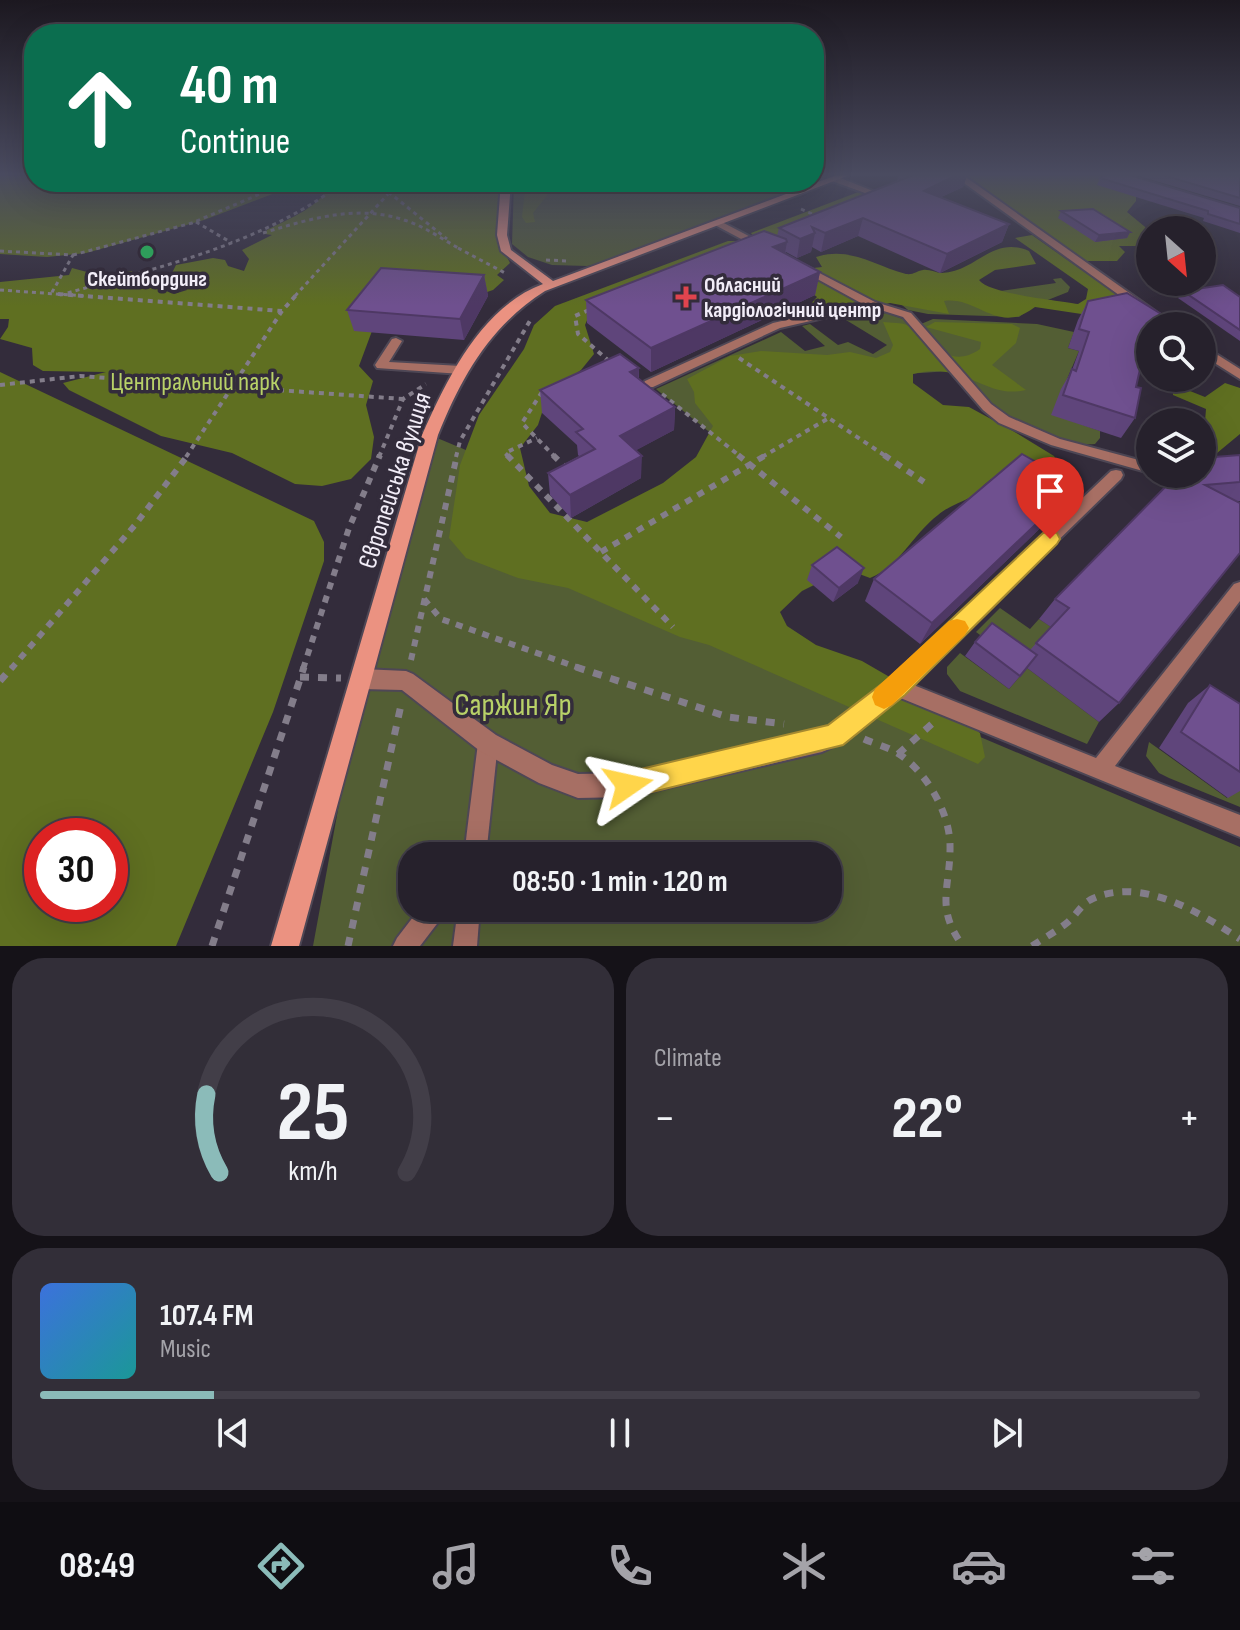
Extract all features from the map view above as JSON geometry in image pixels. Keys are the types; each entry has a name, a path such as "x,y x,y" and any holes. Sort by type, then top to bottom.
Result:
{"main road":[{"path":"504,217 503,246 509,255 551,285"},
{"name":"Європейська вулиця","path":"285,946 430,435 454,370 510,309 551,285 734,217"}],"street":[{"path":"1016,217 1150,312"},
{"path":"1216,359 1240,375"},
{"path":"362,679 406,681 488,743 563,782 594,787 628,785 670,777 822,741 841,731"}],"lane":[{"path":"718,223 769,250"},
{"path":"790,261 871,304 907,315 987,407 1004,420 1056,442 1136,464"},
{"path":"649,384 777,325 871,304"},
{"path":"396,341 381,365 454,370"},
{"path":"841,731 896,687 1116,475"},
{"path":"1100,769 1240,589"},
{"path":"896,687 1240,826"},
{"path":"477,842 488,743"},
{"path":"405,946 424,922"},
{"path":"465,946 468,922"}],"path":[{"path":"0,251 73,255 207,217"},
{"path":"246,238 288,217"},
{"path":"60,295 300,221 334,217"},
{"path":"0,681 135,525 234,387 282,311 367,217"},
{"path":"390,217 408,221 507,274"},
{"path":"418,217 460,249"},
{"path":"808,223 825,218 823,217"},
{"path":"196,222 233,243"},
{"path":"51,294 73,255"},
{"path":"539,258 576,260"},
{"path":"0,290 282,311"},
{"path":"598,366 611,360 578,334 575,316 599,306"},
{"path":"460,441 533,315"},
{"path":"725,349 924,482"},
{"path":"0,385 80,376 403,399 454,370"},
{"path":"649,384 841,537"},
{"path":"543,390 522,423 574,476"},
{"path":"212,946 349,528 403,399"},
{"path":"601,552 829,418"},
{"path":"537,438 505,453 673,627"},
{"path":"424,599 441,619 481,635 728,717 799,726"},
{"path":"300,677 362,679"},
{"path":"898,754 950,709"},
{"path":"841,731 898,754 922,778 950,840 943,883 945,916 963,946"},
{"path":"1032,946 1074,917 1086,903 1105,894 1128,891 1177,906 1215,923 1240,939"}],"green space":[{"path":"0,217 212,217 86,253 47,257 0,254"},
{"name":"Центральний парк","path":"293,217 500,217 498,239 510,263 497,275 504,280 493,290 372,331 359,366 373,381 366,405 374,437 371,459 351,479 322,486 295,484 232,453 161,436 69,390 63,383 106,372 43,371 33,365 32,348 0,339 9,319 0,319 0,282 69,275 72,268 102,276 132,271 137,280 174,294 187,290 182,282 171,275 176,265 213,258 225,260 228,266 244,271 249,259 242,250 272,235 265,234"},
{"path":"513,217 735,217 627,259 587,266 552,265 528,257 512,244"},
{"path":"522,217 534,217 535,222 526,223"},
{"path":"793,217 830,217 783,243 756,240 751,233"},
{"path":"1024,217 1133,217 1136,219 1136,246 1119,246 1125,252 1117,261 1084,261"},
{"path":"1032,235 1141,312 1136,312 1136,322 1035,307 1022,315 999,317 956,301 944,301 949,314 890,303 867,314 846,314 807,308 817,297 800,284 805,269 822,267 816,257 828,254 851,255 906,274 921,270 942,273 965,267 994,251 1016,247 1029,251 1036,264 995,270 979,280 996,289 1024,296 1078,304 1086,299 1088,289 1015,238"},
{"path":"728,241 745,241 588,318 585,325 594,354 581,370 548,394 538,425 520,448 529,486 550,513 587,522 663,483 696,457 713,426 695,403 694,392 687,379 730,356 761,351 827,355 850,352 876,358 890,352 893,345 883,322 909,326 940,350 958,357 980,349 981,342 926,327 935,322 1012,324 1020,328 1016,343 992,365 1026,390 998,390 947,372 931,371 913,374 913,383 943,405 969,407 1013,431 1054,456 1062,470 1044,476 1007,474 990,480 971,497 938,515 880,573 870,578 846,569 802,591 780,612 787,626 816,645 862,661 964,720 980,733 985,757 978,764 709,645 680,637 568,588 518,578 466,558 449,538 460,465 479,415 524,349 534,325 555,306"},
{"path":"1061,278 1070,287 1068,292 1035,305 1019,317 928,314 908,310 902,305 1056,283 1053,279"},
{"path":"886,313 903,319 950,371 905,374 718,439 656,389 781,332 805,351 825,346 802,326 810,324 838,345 848,342 873,354 887,345 846,320"},
{"path":"933,319 1037,324 1074,332 1068,348 1079,351 1052,414 1100,431 1100,438 1095,444 1057,439 997,409 921,324"},
{"path":"0,372 314,521 324,542 324,561 273,712 176,946 0,946"},
{"path":"1225,383 1240,388 1240,434 1216,454 1216,408 1204,408 1173,395 1173,392 1192,392 1205,397"},
{"name":"Саржин Яр","path":"430,435 473,453 579,567 1240,847 1240,946 313,946 362,679"},
{"path":"1000,608 1030,629 1039,619 1053,628 1021,665 976,632"},
{"path":"960,653 1009,689 1027,668 1099,722 1087,744 960,691 947,674 947,667"},
{"path":"1149,742 1227,798 1240,775 1240,807 1159,773 1146,756"}],"building":[{"path":"807,217 991,217 1009,224 947,254 863,218 825,233 812,227 815,233 800,239 779,228"},
{"path":"1071,217 1106,217 1130,232 1099,235"},
{"path":"1218,217 1240,217 1240,224"},
{"path":"764,231 786,239 787,242 773,247 820,272 651,348 586,300"},
{"path":"381,268 484,275 460,319 347,310"},
{"path":"1223,285 1240,297 1240,330 1190,296 1216,296 1216,286"},
{"path":"1127,293 1158,312 1136,312 1136,392 1140,392 1135,418 1063,395 1072,369 1076,371 1089,332 1079,329 1088,301"},
{"path":"620,354 639,368 630,372 675,407 620,436 642,456 570,495 548,473 595,449 576,432 583,429 540,390"},
{"path":"1022,454 1077,485 932,623 874,579"},
{"path":"1240,455 1240,482 1216,484 1216,457"},
{"path":"1164,488 1211,488 1240,503 1240,553 1119,703 1036,643 1069,608 1055,599"},
{"path":"837,547 864,568 839,588 812,565"},
{"path":"992,623 1037,655 1020,676 975,642"},
{"path":"1210,685 1240,704 1240,772 1181,732"}],"slow traffic":[{"path":"884,697 957,628"}],"place":[{"name":"Скейтбординг","path":"147,252"},
{"name":"Обласний кардiологiчний центр","path":"686,297"}],"route":[{"path":"628,785 834,736 896,687 1050,539"}]}
